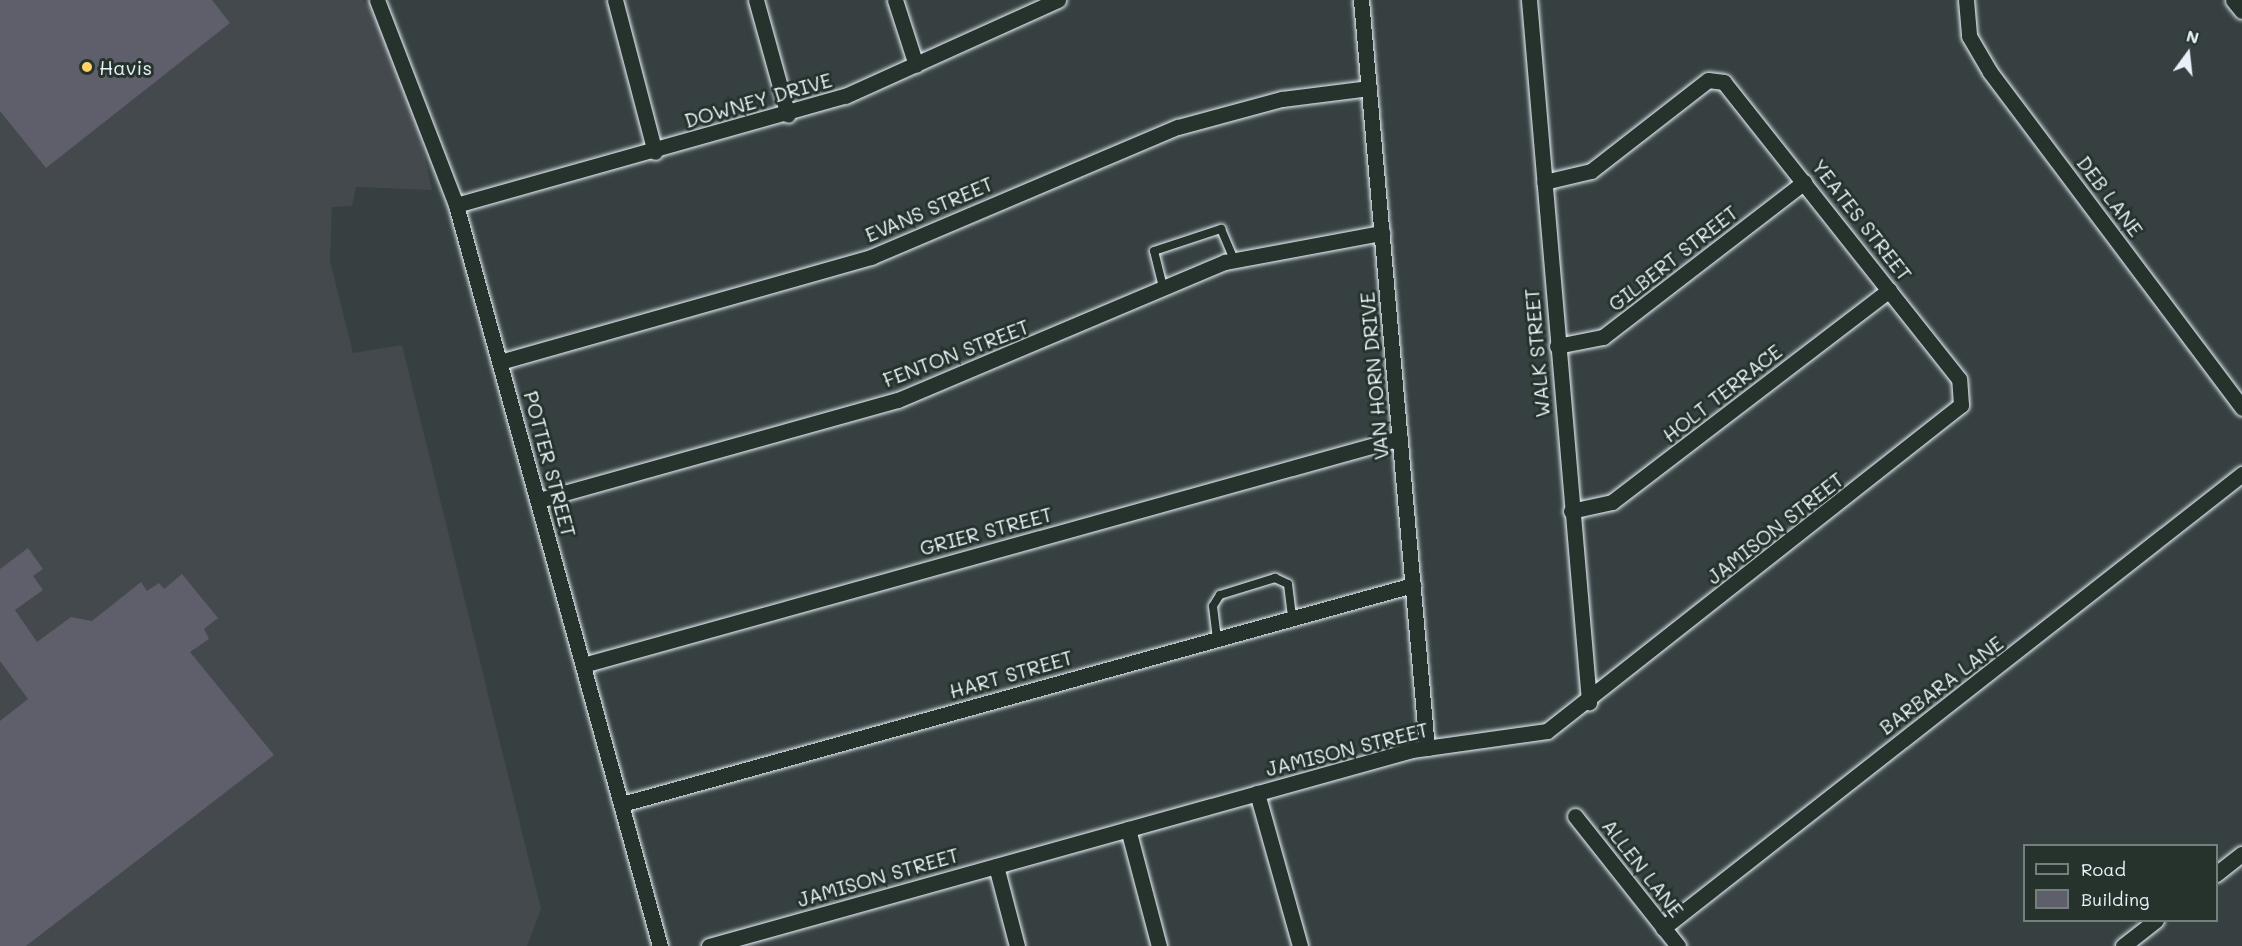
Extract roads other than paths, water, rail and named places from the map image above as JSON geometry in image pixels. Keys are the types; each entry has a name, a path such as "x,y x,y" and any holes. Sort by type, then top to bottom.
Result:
{"street":[{"name":"POTTER STREET","path":"376,0 456,205 660,946"},
{"path":"615,0 655,152"},
{"path":"756,0 788,115"},
{"path":"895,0 916,64"},
{"name":"DOWNEY DRIVE","path":"456,205 788,115 916,64 1058,0"},
{"name":"VAN HORN DRIVE","path":"1361,0 1427,748"},
{"name":"WALK STREET","path":"1529,0 1589,702"},
{"name":"DEB LANE","path":"1966,0 1969,36 1990,72 2242,408"},
{"path":"2233,0 2242,11"},
{"name":"YEATES STREET","path":"1544,182 1591,171 1708,80 1724,82 1760,123 1959,379 1964,394"},
{"name":"EVANS STREET","path":"500,362 871,257 1178,127 1282,99 1369,88"},
{"name":"GILBERT STREET","path":"1557,346 1603,337 1804,182"},
{"name":"FENTON STREET","path":"539,500 898,400 1163,287 1234,260 1382,232"},
{"name":"HOLT TERRACE","path":"1571,511 1612,502 1889,290"},
{"name":"JAMISON STREET","path":"709,946 1257,793 1427,748 1547,731 1589,702 1956,413 1964,394"},
{"name":"GRIER STREET","path":"583,665 1400,438"},
{"name":"BARBARA LANE","path":"1663,928 2242,474"},
{"name":"HART STREET","path":"622,804 1413,585"},
{"path":"1257,793 1300,946"},
{"name":"ALLEN LANE","path":"1575,816 1678,946"},
{"path":"1128,830 1159,946"},
{"path":"2218,873 2242,854"},
{"path":"996,866 1017,946"},
{"path":"2122,946 2155,922"}],"lane":[{"path":"1163,287 1154,251 1215,228 1225,232 1234,260"},
{"path":"1217,639 1213,606 1220,595 1275,578 1288,584 1292,618"}],"place":[{"name":"Havis","path":"87,67"}]}
